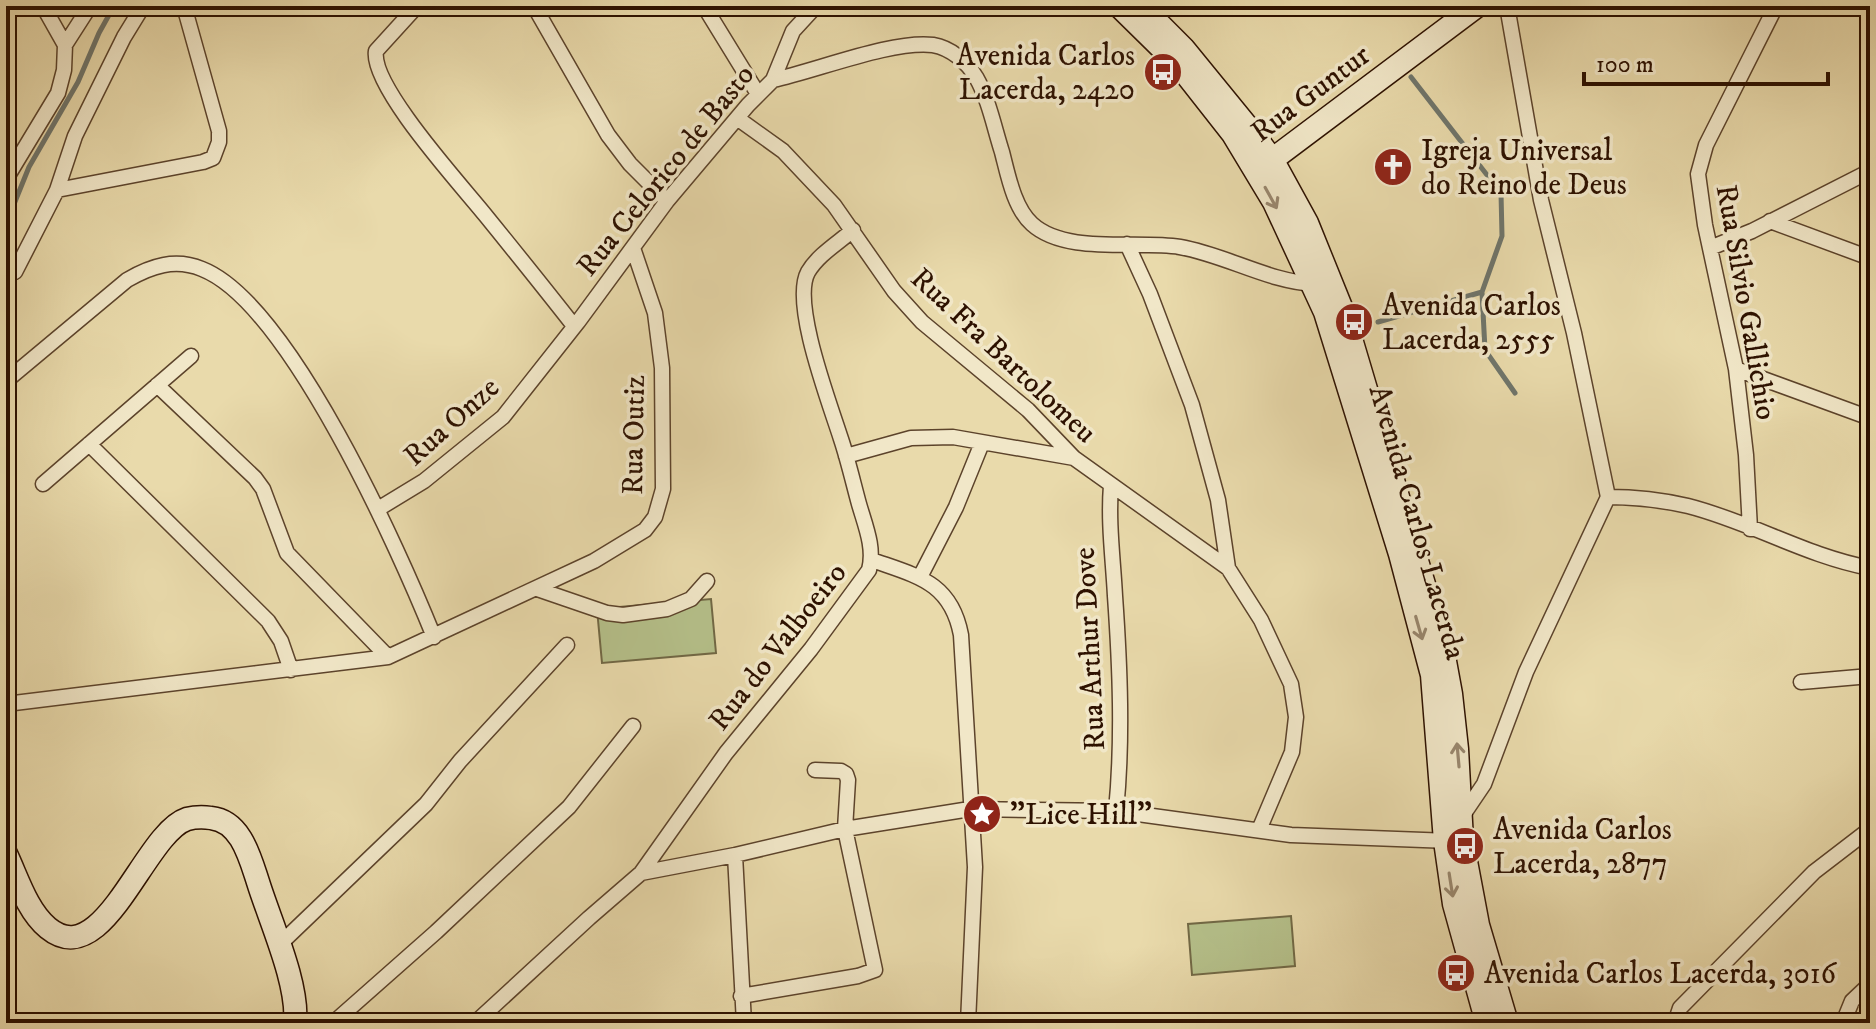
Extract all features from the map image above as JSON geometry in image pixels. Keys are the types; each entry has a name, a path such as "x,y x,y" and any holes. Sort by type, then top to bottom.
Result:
{"main road":[{"name":"Avenida Carlos Lacerda","path":"1119,6 1178,64 1233,134 1265,166"},
{"name":"Avenida Carlos Lacerda","path":"1141,6 1183,48 1265,166 1274,202 1322,283 1325,312 1380,489 1432,675 1453,831 1458,923 1487,1023"},
{"name":"Rua Guntur","path":"1265,166 1477,6"},
{"path":"6,854 28,901 48,928 60,935 83,933 110,915 141,867 172,829 186,819 223,819 238,833 255,871 290,978 295,1023"},
{"name":"Avenida Carlos Lacerda","path":"1453,831 1507,1023"}],"street":[{"path":"43,6 65,45"},
{"path":"6,179 58,93 64,70 65,45 90,6"},
{"path":"15,272 57,190 75,136 124,37 143,6"},
{"path":"57,190 203,162 215,154 219,131 184,6"},
{"path":"417,6 376,51 378,69 403,112 431,149 576,324"},
{"path":"534,6 608,135 630,164 667,201"},
{"path":"704,6 758,94"},
{"path":"641,873 845,829 970,809 1116,811 1291,835 1453,831 1484,784 1526,672 1608,497 1584,376 1541,200 1507,6"},
{"name":"Rua Silvio Gallichio","path":"1750,529 1746,455 1736,369 1698,191 1698,174 1702,157 1776,6"},
{"name":"Rua Celorico de Basto","path":"576,324 667,201 773,80 793,31 811,9"},
{"path":"773,80 905,46 935,45 950,51 975,75 986,98 1017,201 1029,223 1052,237 1065,240 1180,247 1218,255 1274,276 1322,283"},
{"name":"Rua Fra Bartolomeu","path":"737,118 783,151 834,205 894,291 922,322 1028,410 1074,458 1228,568"},
{"path":"1710,248 1870,171"},
{"path":"1770,221 1870,258"},
{"name":"Rua do Valboeiro","path":"475,1023 641,873 726,753 869,570 872,560 869,539 815,360 803,290 807,274 818,260 853,230"},
{"path":"1127,244 1150,294 1192,405 1218,500 1228,568 1261,620 1286,670 1295,703 1292,752 1259,830"},
{"name":"Rua Outiz","path":"6,704 388,657 537,589 633,539 650,525 659,506 664,469 662,368 655,313 633,248"},
{"path":"6,381 127,280 155,265 201,268 229,286 270,329 305,378 378,509 434,637"},
{"name":"Rua Onze","path":"378,509 424,481 503,417 576,324"},
{"path":"43,484 191,356"},
{"path":"1736,369 1870,418"},
{"path":"157,385 255,478 263,489 287,553 388,657"},
{"path":"846,456 911,438 953,437 1074,458"},
{"path":"920,577 956,507 982,443"},
{"path":"89,444 268,621 281,641 291,670"},
{"name":"Rua Arthur Dove","path":"1111,485 1109,520 1115,594 1120,750 1116,811"},
{"path":"1608,497 1635,497 1689,506 1819,555 1870,568"},
{"path":"872,560 920,577 944,594 958,619 975,867 968,1023"},
{"path":"537,589 607,613 623,615 667,609 691,599 707,581"},
{"path":"278,946 426,804 460,761 567,645"},
{"path":"1801,682 1870,676"},
{"path":"333,1023 436,932 569,807 633,726"},
{"path":"741,996 858,976 875,970 845,829 848,780 841,771 815,770"},
{"path":"1675,1023 1680,1008 1814,872 1870,829"},
{"path":"735,855 744,1023"},
{"path":"1843,1023 1852,1001 1870,984"}],"green space":[{"path":"711,599 716,653 602,663 597,609"},
{"path":"1291,916 1295,966 1192,975 1188,924"}],"waterway":[{"path":"6,224 29,167 78,82 114,6"},
{"path":"1378,322 1482,292 1502,236 1501,193 1411,77"},
{"path":"1482,292 1485,350 1515,393"}],"place":[{"name":"Avenida Carlos Lacerda, 2420","path":"1163,72"},
{"name":"Igreja Universal do Reino de Deus","path":"1393,167"},
{"name":"Avenida Carlos Lacerda, 2555","path":"1354,322"},
{"name":"\"Lice Hill\"","path":"982,814"},
{"name":"Avenida Carlos Lacerda, 2877","path":"1465,846"},
{"name":"Avenida Carlos Lacerda, 3016","path":"1456,973"}]}
